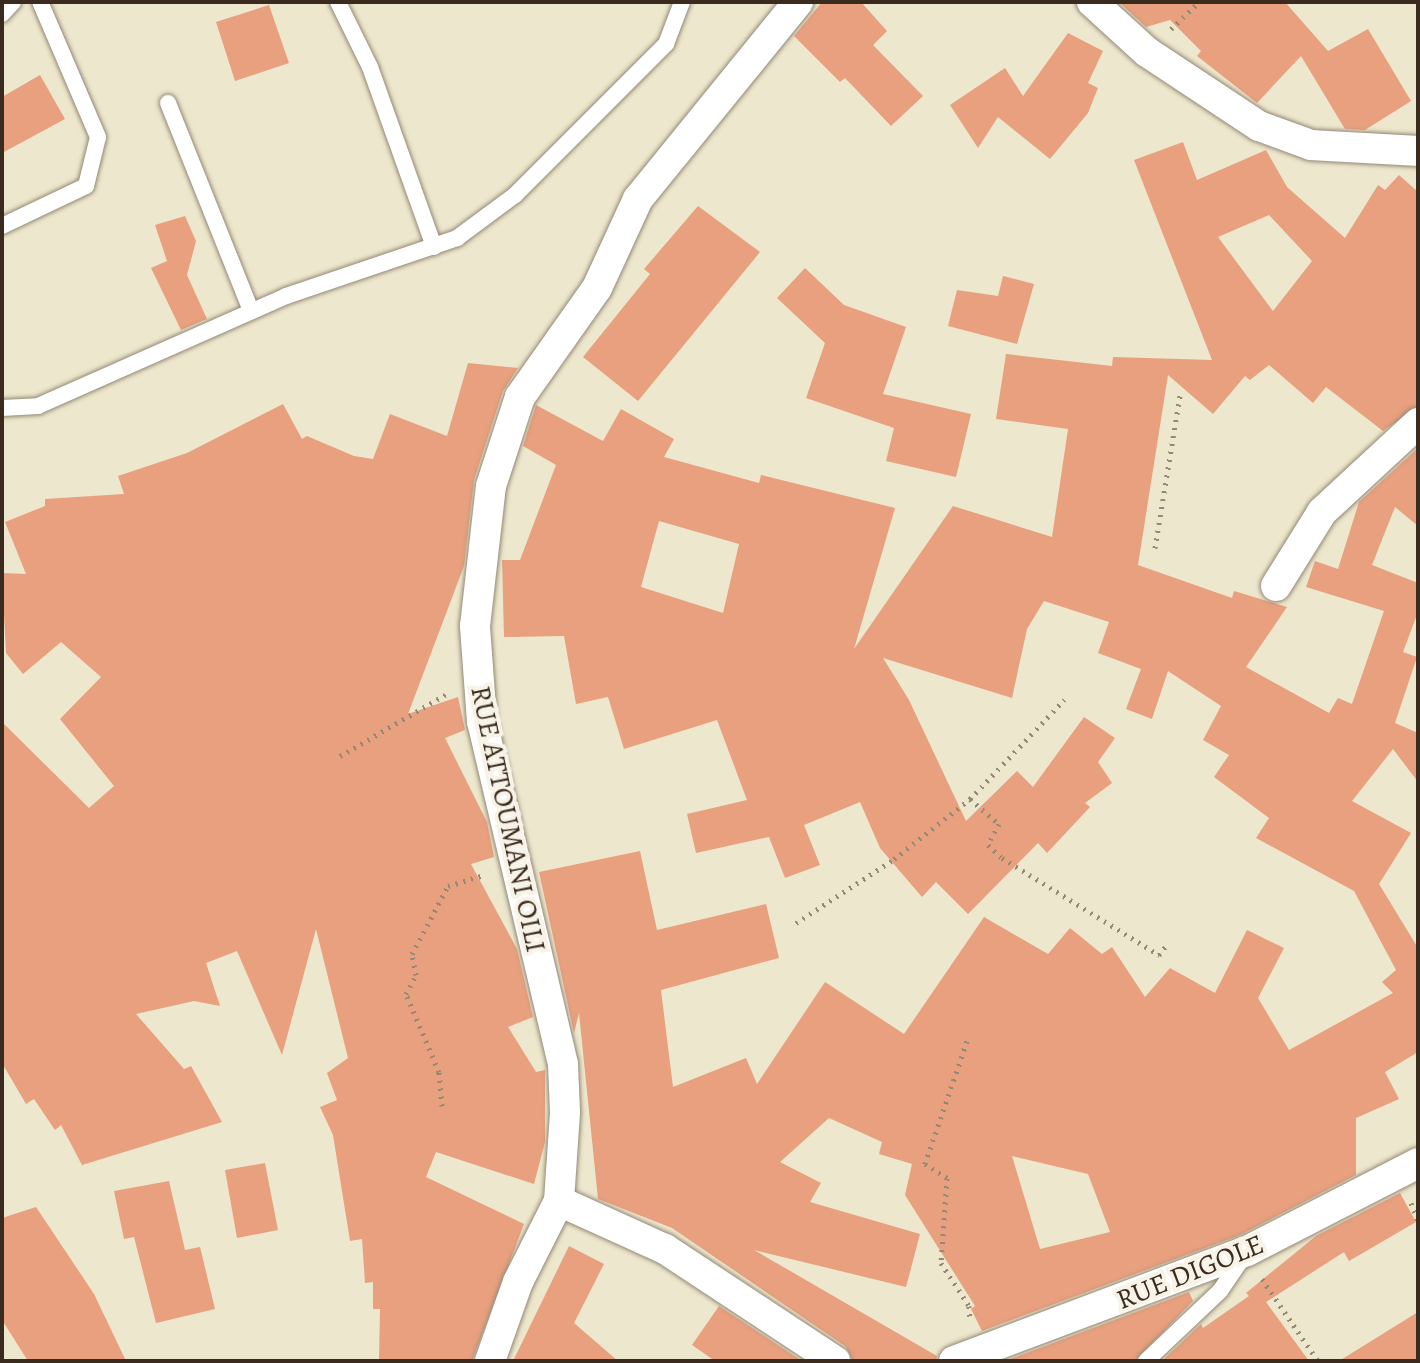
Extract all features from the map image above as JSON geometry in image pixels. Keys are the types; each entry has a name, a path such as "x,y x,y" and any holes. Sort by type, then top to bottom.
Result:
{"street":[{"name":"RUE ATTOUMANI OILI","path":"559,1201 563,1064 478,683 475,626 480,554 491,486 520,397 597,288 638,199 798,2"},
{"path":"1092,2 1147,52 1259,126 1311,145 1418,151"},
{"path":"1276,586 1322,512 1340,501 1378,455 1418,423"},
{"name":"RUE DIGOLE","path":"963,1357 1247,1251 1418,1163"},
{"path":"490,1361 518,1282 559,1201 665,1249 835,1361"}],"lane":[{"path":"2,14 13,2"},
{"path":"2,226 86,186 98,137 40,2"},
{"path":"338,2 370,67 434,247"},
{"path":"2,408 38,406 251,311 457,238 515,195 666,44 682,2"},
{"path":"168,103 251,311"},
{"path":"1146,1361 1220,1291 1247,1251"}],"path":[{"path":"1155,548 1180,395"},
{"path":"340,756 373,741 433,697 478,683"},
{"path":"796,923 894,859 970,799 1064,700"},
{"path":"970,799 999,824 988,845 1002,858 1159,955 1166,946"},
{"path":"442,1106 439,1072 406,994 416,975 412,954 448,886 517,866"},
{"path":"963,1357 969,1306 941,1263 947,1178 925,1164 967,1041"},
{"path":"1247,1251 1318,1361"}],"building":[{"path":"822,2 861,2 887,31 873,45 923,96 891,126 845,78 840,82 794,36"},
{"path":"1119,2 1285,2 1328,51 1368,29 1411,101 1365,130 1345,129 1301,56 1257,103 1197,56 1201,51 1170,20 1146,27"},
{"path":"269,5 289,63 235,81 216,22"},
{"path":"1068,33 1103,51 1088,83 1098,88 1088,113 1050,159 998,117 978,148 950,105 1005,68 1023,96"},
{"path":"40,75 65,119 2,153 2,97"},
{"path":"1183,142 1197,180 1266,150 1287,187 1345,238 1378,185 1385,190 1399,175 1418,192 1418,406 1383,431 1326,387 1313,403 1269,365 1250,380 1245,376 1213,414 1168,375 1138,565 1232,598 1234,591 1287,607 1246,667 1329,713 1338,698 1352,704 1384,611 1306,587 1315,561 1338,569 1359,502 1418,448 1418,526 1395,507 1372,565 1418,583 1418,612 1403,652 1417,657 1395,723 1418,733 1418,782 1393,749 1352,801 1411,833 1379,884 1418,948 1418,1052 1385,1072 1399,1099 1356,1118 1356,1175 1240,1235 982,1331 971,1309 975,1306 905,1195 912,1164 879,1154 882,1142 829,1118 780,1162 821,1183 810,1202 920,1234 906,1287 754,1250 937,1356 936,1361 853,1361 845,1346 672,1228 598,1199 579,1013 574,1033 539,872 640,851 657,930 766,904 779,958 661,990 673,1087 746,1058 757,1084 825,982 904,1034 984,917 1048,954 1070,928 1102,954 1112,947 1145,997 1170,968 1215,993 1247,930 1284,948 1258,998 1289,1050 1393,993 1382,982 1396,970 1354,891 1256,838 1269,818 1214,777 1229,755 1203,740 1221,706 1168,671 1152,719 1126,709 1141,669 1098,653 1109,622 1044,601 1027,629 1012,698 883,658 909,700 966,821 1017,771 1033,787 1084,717 1115,738 1098,762 1112,783 1085,803 1090,807 1047,853 1038,843 968,914 936,882 922,897 880,848 860,802 804,825 820,865 785,878 769,837 696,853 687,814 747,800 717,720 624,749 608,697 576,704 564,636 504,637 502,560 520,560 556,465 523,446 536,405 603,441 621,409 674,439 664,457 759,483 761,475 895,508 854,649 953,506 1052,537 1068,429 996,419 1006,354 1112,366 1113,357 1212,360 1134,160","holes":["1269,215 1312,261 1273,311 1218,237","659,521 739,544 723,613 641,587","1012,1156 1088,1174 1110,1232 1040,1249"]},
{"path":"698,206 760,252 638,401 583,357 650,274 644,269"},
{"path":"185,216 196,241 187,275 207,319 181,330 151,268 167,261 155,225"},
{"path":"805,268 844,305 906,327 883,394 971,414 956,477 886,461 894,428 806,398 825,343 777,298"},
{"path":"1003,276 1034,284 1017,344 948,326 957,290 998,296"},
{"path":"468,363 518,368 503,391 474,480 464,566 408,714 458,697 465,730 445,738 487,822 494,857 471,864 517,949 533,1017 508,1027 536,1072 545,1070 545,1142 534,1184 436,1152 426,1177 524,1224 472,1361 379,1361 380,1309 373,1309 373,1282 365,1283 362,1239 350,1241 333,1135 320,1107 337,1100 327,1073 348,1058 316,929 282,1055 237,951 206,963 220,1006 194,1001 136,1014 184,1069 191,1066 222,1122 82,1165 61,1125 55,1130 34,1099 26,1104 2,1063 2,722 89,808 114,786 60,719 101,677 61,642 23,674 6,653 2,573 26,574 5,522 45,506 45,499 124,494 118,476 187,453 283,404 302,439 307,436 354,456 373,459 390,414 447,436"},
{"path":"265,1163 278,1230 237,1238 225,1170"},
{"path":"169,1181 185,1250 200,1247 215,1309 156,1323 134,1237 124,1239 114,1191"},
{"path":"1400,1193 1416,1222 1349,1261 1344,1252 1266,1302 1309,1361 1162,1361 1201,1324 1203,1328 1249,1296 1246,1293 1316,1236"},
{"path":"36,1207 94,1294 126,1361 28,1361 2,1320 2,1218"},
{"path":"569,1246 604,1264 574,1323 618,1361 513,1361"},
{"path":"1189,1292 1193,1301 1135,1361 1005,1361"},
{"path":"719,1306 802,1361 715,1361 692,1345"},
{"path":"1418,1312 1418,1361 1339,1361"}]}
